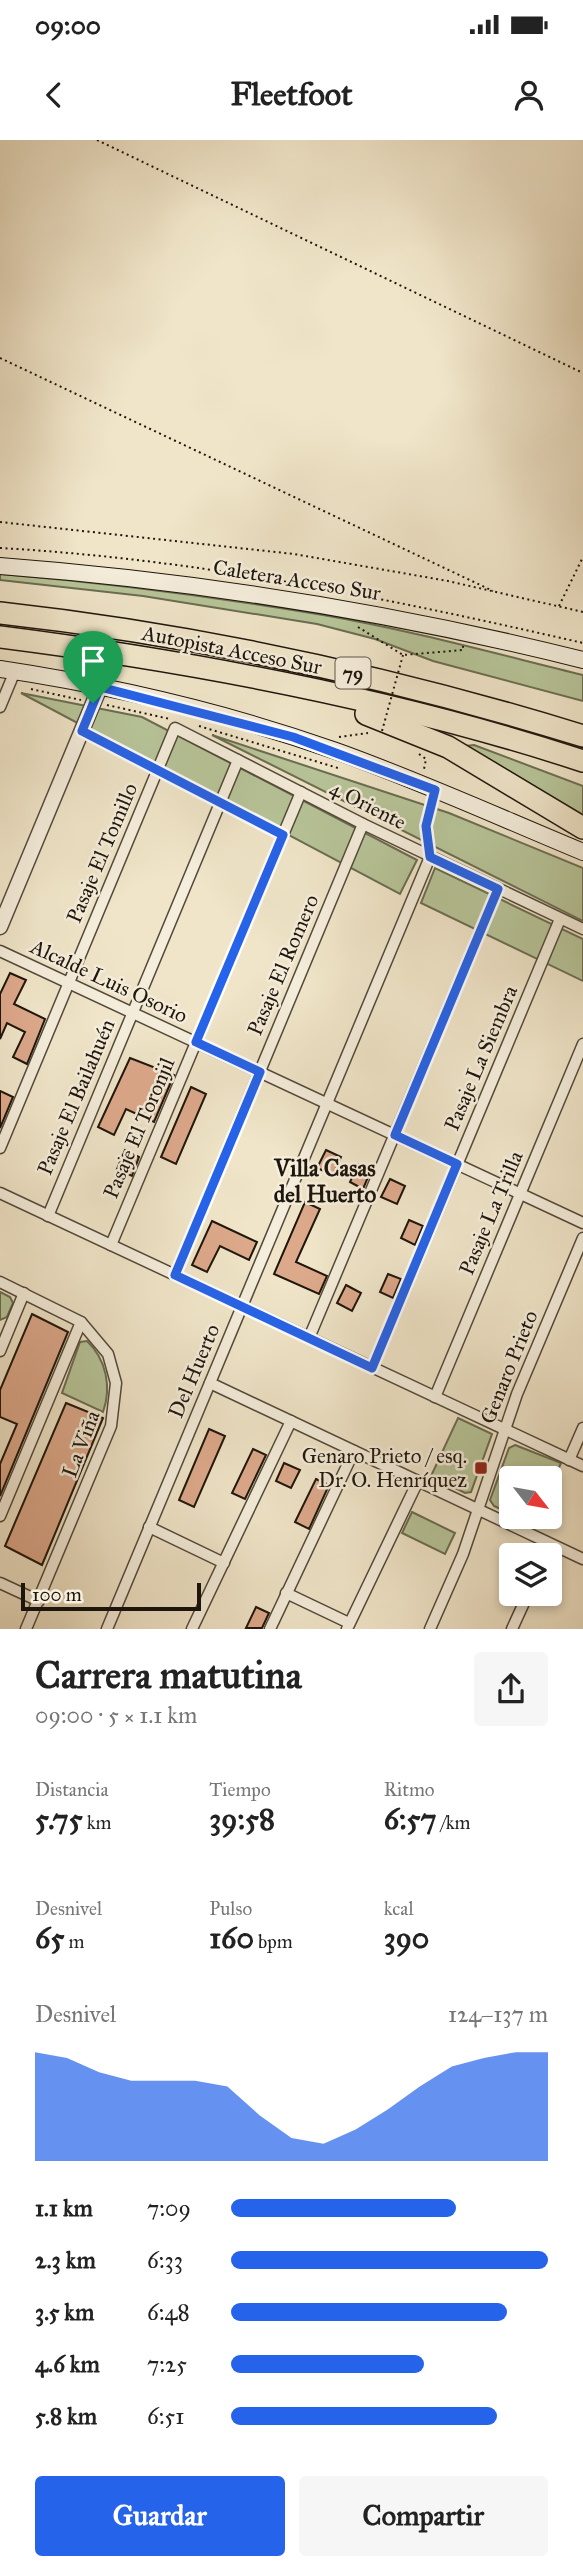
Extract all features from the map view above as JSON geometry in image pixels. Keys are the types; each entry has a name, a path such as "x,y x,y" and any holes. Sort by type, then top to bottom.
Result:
{"highway":[{"name":"Autopista Acceso Sur","path":"0,612 132,630 300,661 448,696 583,736"},
{"name":"Autopista Acceso Sur","path":"0,637 116,653 265,680 442,720 583,761"},
{"path":"265,680 428,738 583,828"}],"main road":[{"name":"Caletera Acceso Sur","path":"0,566 138,578 300,600 466,632 583,660"},
{"path":"8,675 100,687 234,720 334,751 583,852"}],"street":[{"path":"0,706 8,675"},
{"path":"0,927 100,687"},
{"name":"4 Oriente","path":"173,723 238,760 363,824 583,929"},
{"name":"Pasaje El Tomillo","path":"0,1148 157,770 173,723"},
{"path":"82,731 283,835"},
{"name":"Pasaje El Bailahuén","path":"48,1216 238,760"},
{"name":"Pasaje El Toronjil","path":"110,1245 301,792"},
{"name":"Pasaje El Romero","path":"175,1275 363,824"},
{"name":"Del Huerto","path":"107,1629 430,857"},
{"path":"309,1338 498,889"},
{"name":"Pasaje La Siembra","path":"372,1368 560,919"},
{"name":"Alcalde Luis Osorio","path":"0,951 583,1223"},
{"name":"Pasaje La Trilla","path":"435,1397 583,1044"},
{"path":"0,1193 583,1466"},
{"name":"Genaro Prieto","path":"430,1629 452,1582 504,1429 583,1238"},
{"name":"La Viña","path":"0,1282 81,1322 96,1336 112,1364 116,1404 111,1426 26,1629"},
{"path":"0,1351 4,1331 24,1293"},
{"path":"0,1516 81,1322"},
{"path":"210,1383 550,1543"},
{"path":"192,1629 291,1421"},
{"path":"569,1460 583,1428"},
{"path":"270,1629 354,1451"},
{"path":"286,1593 348,1626 418,1481"},
{"path":"149,1527 224,1563"},
{"path":"562,1549 583,1559"},
{"path":"0,1583 39,1601"},
{"path":"512,1629 523,1606"}],"path":[{"path":"97,140 583,373"},
{"path":"0,358 498,593"},
{"path":"0,522 294,554 583,612"},
{"path":"558,607 583,557"},
{"path":"361,629 402,655 459,650"},
{"path":"340,736 383,731 402,655"},
{"path":"8,675 93,703 173,723"},
{"path":"197,726 346,771"},
{"path":"426,798 432,801 426,826 430,857"}],"green space":[{"path":"0,574 202,596 388,628 583,675 583,701 433,661 375,639 317,624 143,596 0,580"},
{"path":"21,693 142,717 417,860 400,894"},
{"path":"212,735 449,813 583,868 583,921"},
{"path":"474,745 583,786 583,815 466,746"},
{"path":"435,868 583,939 583,981 421,903"},
{"path":"0,1292 10,1297 13,1303 7,1317 0,1320"},
{"path":"87,1341 99,1356 106,1374 107,1393 103,1412 62,1393 80,1342"},
{"path":"458,1418 492,1434 471,1492 465,1493 431,1476"},
{"path":"515,1445 561,1463 560,1466 502,1466 509,1448"},
{"path":"499,1475 499,1508 490,1500"},
{"path":"412,1512 455,1533 445,1554 402,1533"}],"building":[{"path":"10,973 26,980 14,1004 45,1019 27,1064 13,1057 25,1032 7,1023 0,1039 0,994"},
{"path":"130,1058 174,1075 154,1122 126,1109 114,1135 98,1127"},
{"path":"191,1087 206,1094 176,1164 161,1157"},
{"path":"0,1091 13,1097 0,1128"},
{"path":"125,1150 139,1157 132,1176 117,1169"},
{"path":"326,1150 341,1157 333,1175 317,1168"},
{"path":"358,1164 371,1170 363,1189 350,1182"},
{"path":"390,1179 405,1186 397,1204 381,1197"},
{"path":"305,1202 320,1209 296,1262 327,1276 319,1294 274,1274"},
{"path":"409,1220 423,1226 415,1245 401,1238"},
{"path":"212,1221 257,1242 249,1260 220,1246 207,1272 192,1265"},
{"path":"388,1274 401,1279 393,1298 380,1292"},
{"path":"346,1285 361,1293 352,1311 337,1303"},
{"path":"32,1314 68,1332 0,1496 0,1464 17,1424 0,1417 0,1390"},
{"path":"66,1403 103,1418 42,1565 5,1546"},
{"path":"209,1429 225,1436 194,1507 179,1500"},
{"path":"253,1449 266,1455 245,1499 232,1493"},
{"path":"284,1463 300,1470 291,1488 276,1481"},
{"path":"316,1479 329,1485 309,1529 295,1522"},
{"path":"256,1607 269,1613 262,1628 246,1628"}],"place":[{"name":"Genaro Prieto / esq. Dr. O. Henríquez","path":"481,1468"}],"district":[{"name":"Villa Casas del Huerto","path":"325,1181"}],"route":[{"path":"100,687 234,720 378,766 435,790 426,826 430,857 498,889 395,1135 457,1164 372,1368 175,1275 260,1072 196,1042 283,835 82,731 93,703 100,687"}]}
